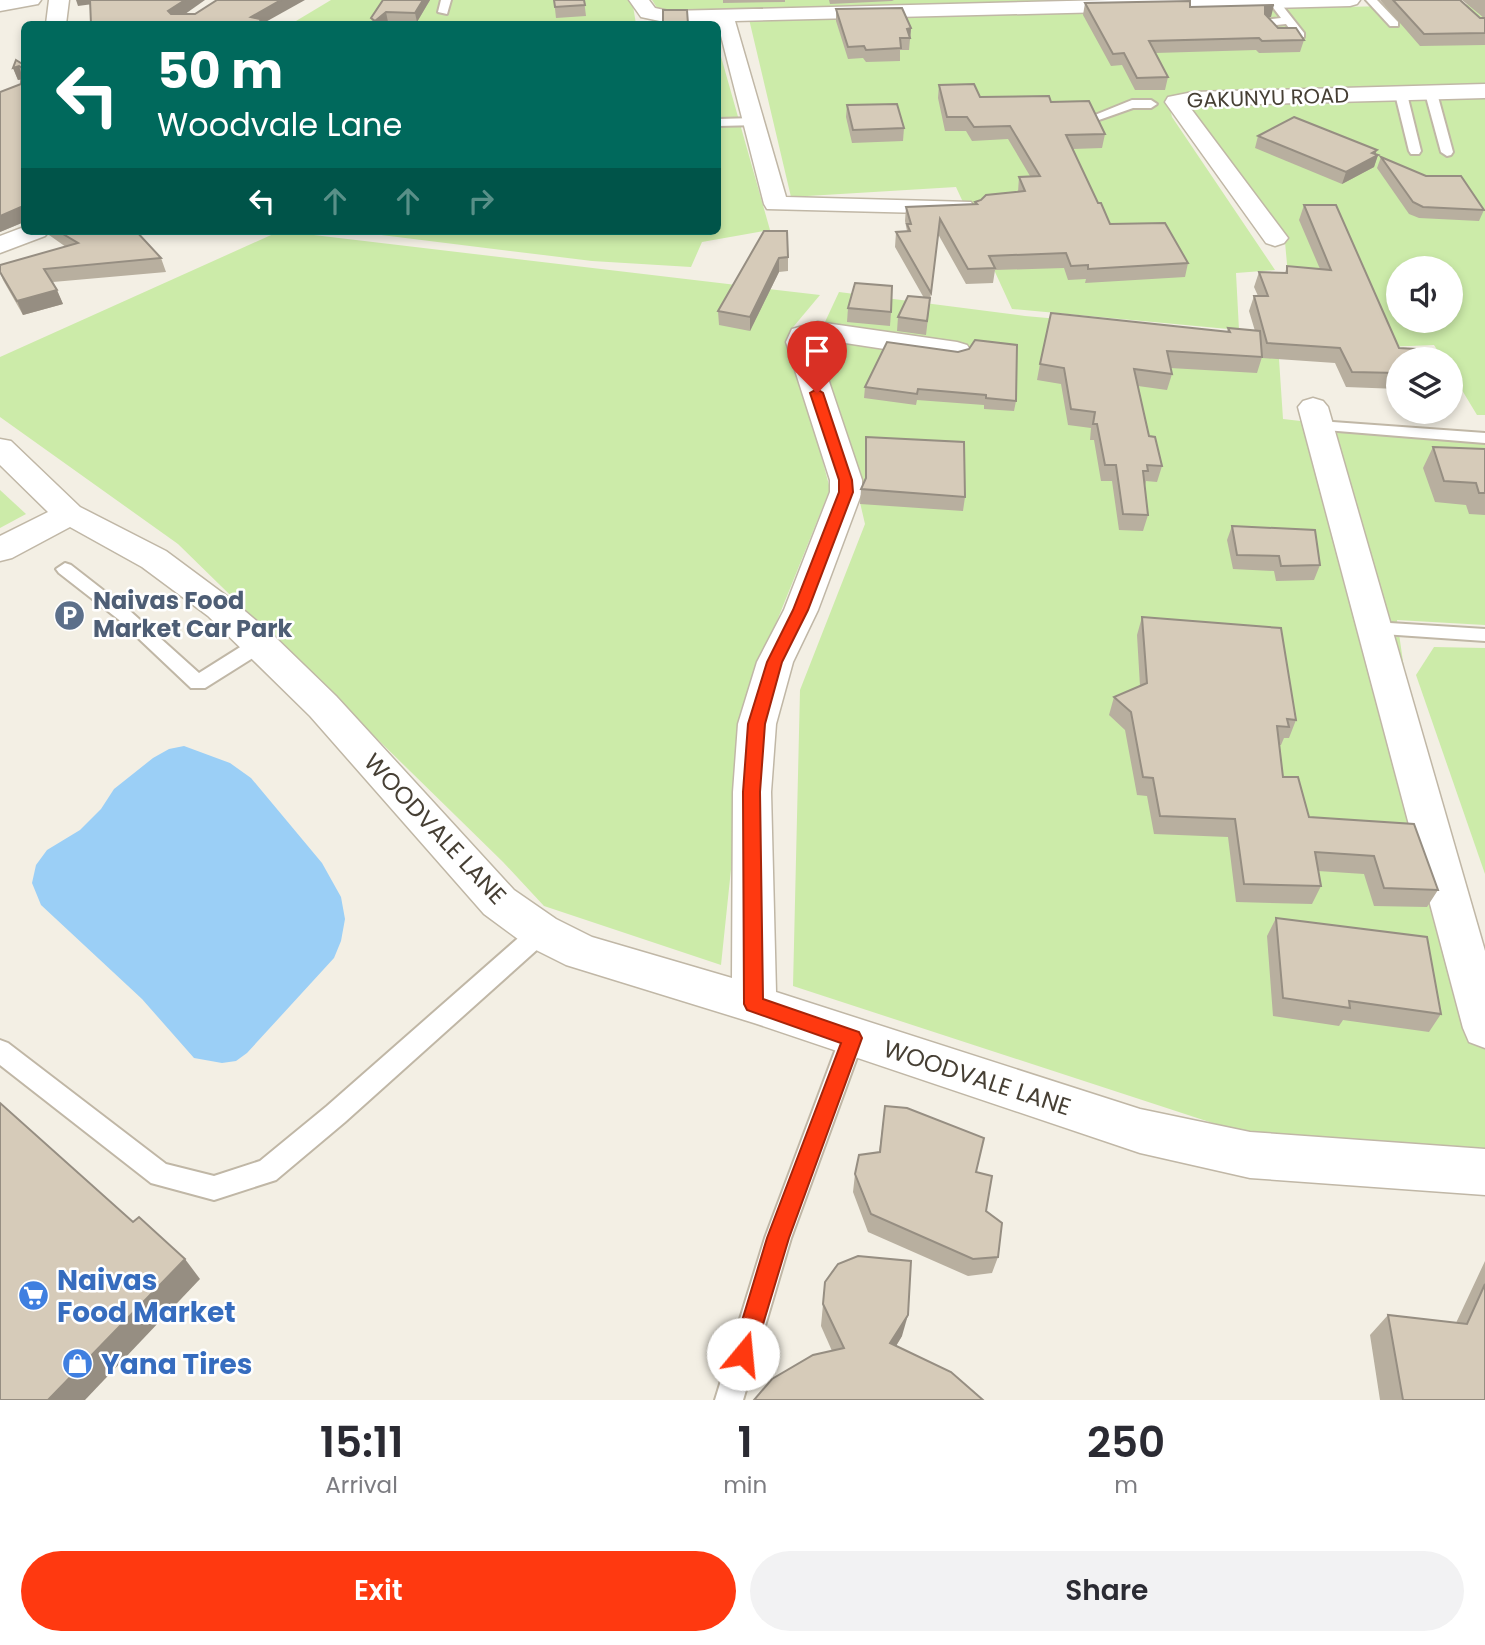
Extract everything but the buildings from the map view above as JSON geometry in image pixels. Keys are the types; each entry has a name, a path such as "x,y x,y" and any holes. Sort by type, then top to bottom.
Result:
{"street":[{"path":"57,21 59,0"},
{"path":"639,0 648,13 669,17 1350,0"},
{"path":"723,14 755,122 774,203 778,206 970,207"},
{"name":"GAKUNYU ROAD","path":"1275,238 1171,104 1193,99 1485,91"},
{"path":"0,245 26,235"},
{"path":"754,1004 752,792 757,724 775,662 800,610 846,492 845,480 800,342 802,335 818,330 957,351"},
{"path":"1316,416 1374,628 1471,930 1485,1028"},
{"name":"WOODVALE LANE","path":"0,448 69,514 155,559 220,608 323,706 499,902 541,932 581,951 754,1004 1140,1131 1250,1155 1485,1172"},
{"path":"0,550 69,514"}],"lane":[{"path":"443,12 446,0"},
{"path":"1371,0 1394,24"},
{"path":"1278,1 1289,21"},
{"path":"1401,93 1415,152"},
{"path":"1431,93 1447,152"},
{"path":"1096,117 1132,104 1151,104"},
{"path":"721,123 755,122"},
{"path":"1316,416 1485,438"},
{"path":"65,569 124,615 198,683 260,644"},
{"path":"1374,628 1485,635"},
{"path":"0,1051 160,1174 214,1188 267,1171 337,1114 541,932"},
{"path":"729,1400 778,1238 852,1038"}],"green space":[{"path":"331,0 632,0 636,21 296,21"},
{"path":"652,0 1160,0 659,11"},
{"path":"1485,4 1485,86 1167,96 1172,117 1275,270 1236,273 1239,330 1012,309 956,187 791,197 749,19"},
{"path":"721,57 770,230 702,242 691,267 592,261 381,235 721,235"},
{"path":"1485,96 1485,415 1477,415 1463,392 1463,347 1434,345 1337,349 1288,275 1285,242 1187,105"},
{"path":"271,235 314,235 820,295 789,332 830,489 750,688 721,965 544,906 503,862 178,544 0,417 0,357"},
{"path":"839,292 1025,316 1259,337 1278,344 1283,419 1485,442 1485,625 1397,620 1409,703 1485,951 1485,1148 1237,1131 793,986 800,690 865,524 842,425 817,339"},
{"path":"0,490 26,514 0,528"},
{"path":"1434,647 1485,648 1485,874 1416,675"}],"water":[{"path":"184,746 230,763 251,778 322,863 341,897 345,919 341,941 334,958 247,1053 236,1061 222,1063 194,1058 142,999 41,905 32,883 36,865 47,850 80,830 101,809 114,789 153,758 169,749"}],"place":[{"name":"Naivas Food Market Car Park","path":"70,615"},
{"name":"Naivas Food Market","path":"34,1296"},
{"name":"Yana Tires","path":"78,1364"}],"route":[{"path":"743,1354 778,1238 852,1038 754,1004 752,792 757,724 775,662 800,610 846,492 845,480 817,393"}]}
